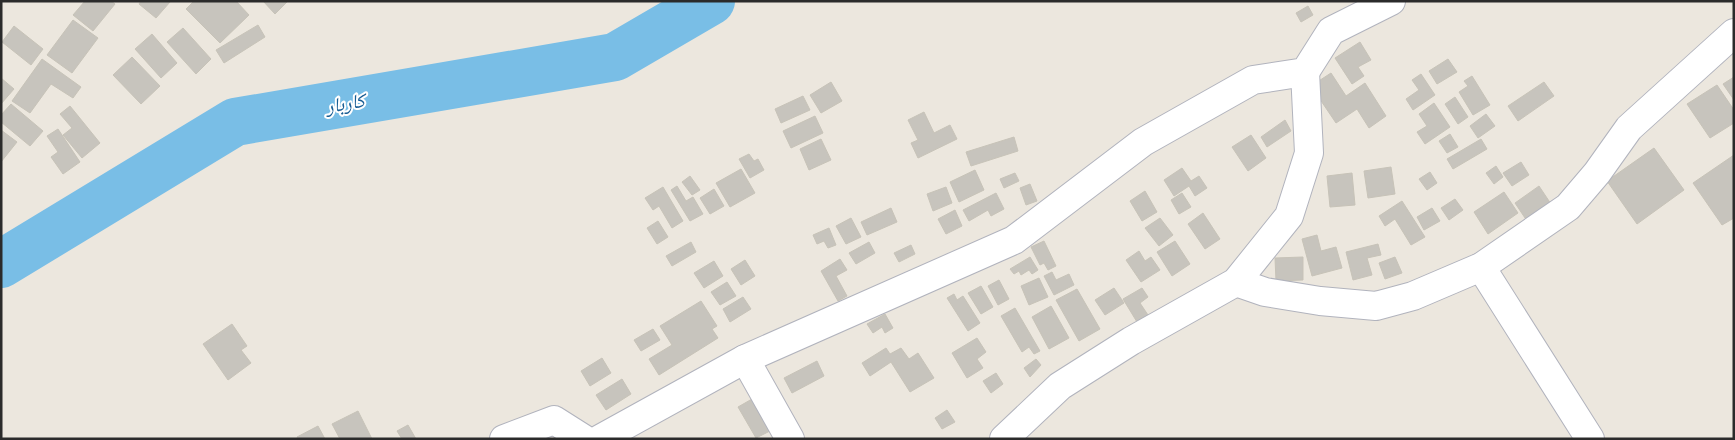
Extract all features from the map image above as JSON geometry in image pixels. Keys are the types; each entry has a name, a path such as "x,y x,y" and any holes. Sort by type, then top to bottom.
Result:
{"street":[{"path":"1004,439 1060,386 1132,340 1236,282 1290,216 1309,153 1305,72 1331,31 1390,1"},
{"path":"1236,282 1274,294 1320,302 1376,306 1413,296 1481,267 1568,206 1597,173 1629,128 1734,33"},
{"path":"600,439 745,359 1014,240 1143,142 1253,80 1305,72"},
{"path":"1481,267 1590,439"},
{"path":"745,359 790,439"},
{"path":"504,439 554,420 584,439"}],"building":[{"path":"85,1 111,1 115,4 93,31 73,15"},
{"path":"141,1 170,2 156,18 139,4"},
{"path":"194,1 236,1 249,15 220,43 186,9"},
{"path":"263,1 288,1 275,14"},
{"path":"1308,6 1313,15 1301,22 1296,13"},
{"path":"73,20 98,38 72,73 47,55"},
{"path":"258,25 265,37 224,63 216,50"},
{"path":"14,26 43,49 31,65 2,42"},
{"path":"183,28 211,59 196,74 167,42"},
{"path":"152,34 177,63 161,78 135,49"},
{"path":"1360,42 1371,60 1358,67 1364,76 1352,84 1335,58"},
{"path":"132,57 160,86 141,104 113,75"},
{"path":"42,59 81,87 73,98 51,84 30,113 12,101"},
{"path":"1448,59 1457,72 1437,84 1429,71"},
{"path":"1331,73 1346,96 1365,83 1386,116 1369,128 1357,109 1336,123 1311,86"},
{"path":"1421,74 1435,95 1413,110 1406,99 1419,90 1412,80"},
{"path":"1472,76 1490,105 1473,115 1459,92 1468,86 1464,81"},
{"path":"1734,77 1734,100 1723,84"},
{"path":"1,78 14,89 1,104"},
{"path":"831,82 842,101 821,113 810,95"},
{"path":"1544,82 1554,96 1518,121 1508,106"},
{"path":"1717,85 1734,110 1734,123 1710,138 1687,104"},
{"path":"803,96 810,110 781,123 775,109"},
{"path":"1455,97 1468,117 1458,124 1445,104"},
{"path":"1434,103 1450,127 1425,144 1417,132 1427,126 1419,114"},
{"path":"11,104 43,131 30,146 1,122 1,115"},
{"path":"70,106 100,143 82,158 63,135 72,128 60,114"},
{"path":"924,112 934,133 950,125 957,139 918,158 911,143 918,140 908,120"},
{"path":"1486,114 1495,126 1478,138 1470,126"},
{"path":"815,116 823,133 791,148 783,131"},
{"path":"1285,120 1291,131 1267,147 1261,137"},
{"path":"58,129 80,162 63,174 51,157 58,152 47,136"},
{"path":"1,130 17,142 1,162"},
{"path":"1450,134 1458,147 1447,153 1439,141"},
{"path":"1251,135 1266,158 1248,171 1232,147"},
{"path":"1014,137 1018,151 971,166 966,152"},
{"path":"821,139 831,160 809,170 800,149"},
{"path":"1481,139 1487,149 1453,169 1447,159"},
{"path":"1654,148 1684,190 1637,224 1607,181"},
{"path":"749,154 754,161 758,159 764,170 750,178 739,159"},
{"path":"1734,155 1734,218 1722,225 1693,183"},
{"path":"1521,162 1529,175 1512,186 1503,173"},
{"path":"1496,166 1503,177 1494,184 1486,173"},
{"path":"1391,167 1395,194 1368,198 1364,171"},
{"path":"1182,168 1191,181 1199,176 1207,188 1195,196 1189,186 1174,196 1164,180"},
{"path":"741,169 755,193 730,207 716,183"},
{"path":"975,170 984,190 959,202 950,182"},
{"path":"1430,172 1437,183 1427,190 1419,179"},
{"path":"1015,173 1019,181 1004,188 1000,179"},
{"path":"1352,173 1355,205 1330,207 1327,176"},
{"path":"690,176 700,190 692,195 682,182"},
{"path":"1030,184 1037,201 1026,205 1020,188"},
{"path":"677,186 686,201 693,197 703,214 690,221 671,190"},
{"path":"1539,186 1551,204 1527,221 1515,203"},
{"path":"663,187 683,221 672,228 659,206 653,210 645,198"},
{"path":"946,187 952,203 933,211 927,194"},
{"path":"714,189 724,206 710,214 700,198"},
{"path":"1145,191 1157,212 1142,221 1130,201"},
{"path":"1504,192 1518,213 1488,234 1474,212"},
{"path":"996,193 1004,209 991,216 988,210 969,221 963,210"},
{"path":"1182,193 1191,207 1179,214 1171,200"},
{"path":"1455,199 1463,210 1449,220 1441,208"},
{"path":"1402,201 1425,237 1411,245 1395,219 1385,226 1379,216"},
{"path":"891,208 897,222 867,235 861,222"},
{"path":"1432,208 1440,221 1424,230 1417,217"},
{"path":"955,210 962,226 946,234 938,219"},
{"path":"1203,213 1220,239 1205,249 1188,224"},
{"path":"851,218 861,237 846,244 836,226"},
{"path":"1160,218 1173,235 1159,246 1145,228"},
{"path":"658,221 668,237 657,244 647,228"},
{"path":"829,228 836,245 828,248 824,241 817,244 813,235"},
{"path":"1317,235 1321,251 1336,247 1342,268 1312,276 1302,239"},
{"path":"1044,241 1056,266 1048,270 1044,263 1040,265 1031,247"},
{"path":"1175,241 1190,264 1172,276 1157,252"},
{"path":"691,242 696,252 672,266 666,256"},
{"path":"869,242 875,253 856,264 849,253"},
{"path":"1378,244 1381,255 1367,258 1372,275 1353,280 1346,252"},
{"path":"911,245 915,254 899,262 894,253"},
{"path":"1139,251 1145,261 1151,257 1160,270 1141,282 1126,260"},
{"path":"1030,257 1038,270 1032,274 1029,270 1021,275 1019,271 1014,274 1010,269"},
{"path":"1303,257 1303,280 1276,281 1275,258"},
{"path":"1395,257 1402,273 1385,279 1379,263"},
{"path":"840,259 847,270 836,276 847,296 838,301 821,271"},
{"path":"745,260 755,276 741,285 731,269"},
{"path":"714,261 723,276 704,288 694,273"},
{"path":"1052,272 1056,280 1069,274 1074,285 1054,295 1044,276"},
{"path":"1039,278 1048,297 1029,305 1021,286"},
{"path":"999,280 1009,299 998,305 988,286"},
{"path":"727,282 736,296 720,305 711,292"},
{"path":"981,286 993,307 981,314 968,293"},
{"path":"1114,288 1124,303 1105,315 1095,300"},
{"path":"1142,288 1148,297 1140,303 1148,315 1137,322 1123,299"},
{"path":"1077,289 1100,329 1079,341 1056,300"},
{"path":"954,294 957,300 963,296 980,323 968,331 947,298"},
{"path":"743,297 751,309 730,322 723,309"},
{"path":"701,301 717,326 712,329 718,338 659,375 649,359 672,345 660,326"},
{"path":"1051,306 1069,338 1049,349 1032,317"},
{"path":"1015,308 1040,351 1034,354 1029,347 1022,352 1001,316"},
{"path":"885,314 893,328 885,333 882,327 873,333 867,324"},
{"path":"232,324 247,346 241,350 251,363 228,380 203,344"},
{"path":"653,329 660,340 641,351 634,340"},
{"path":"977,338 986,352 977,359 983,368 967,378 952,353"},
{"path":"886,348 890,354 901,348 909,359 918,353 934,378 910,392 891,362 870,376 862,363"},
{"path":"602,358 611,373 590,386 581,371"},
{"path":"1036,359 1041,365 1030,377 1024,368"},
{"path":"817,361 824,376 792,393 784,378"},
{"path":"996,373 1003,384 991,393 983,381"},
{"path":"622,379 631,394 606,410 596,395"},
{"path":"752,399 778,427 756,438 738,407"},
{"path":"947,410 955,422 942,429 935,418"},
{"path":"358,411 372,439 340,439 332,424"},
{"path":"408,425 416,439 402,439 397,431"},
{"path":"318,426 325,439 298,439 297,437"}],"waterway":[{"name":"کاربار","path":"1,264 235,122 615,57 711,1"}]}
